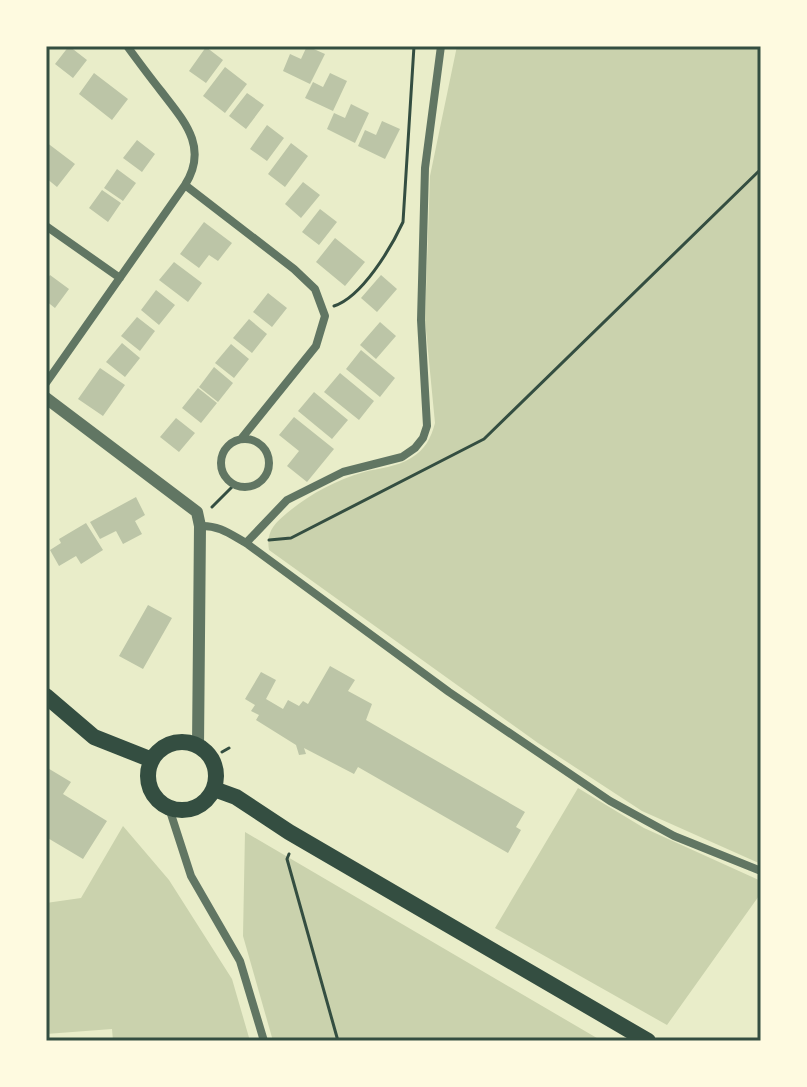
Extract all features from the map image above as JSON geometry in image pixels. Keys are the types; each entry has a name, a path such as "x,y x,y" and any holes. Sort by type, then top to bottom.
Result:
{"main road":[{"path":"46,696 94,737 152,760"},
{"path":"181,742 198,746 214,763 214,789 198,807 186,810 169,808 152,792 148,781 152,760 169,745 181,742"},
{"path":"214,789 236,797 289,832 648,1041"}],"street":[{"path":"46,383 194,169 195,155 188,129 127,46"},
{"path":"246,543 287,500 343,472 402,457 423,438 427,426 421,320 425,168 441,46"},
{"path":"185,185 294,269 315,289 325,316 316,346 241,439 228,446 221,459 224,474 234,485 258,484 269,470 268,454 257,442 241,439"},
{"path":"46,226 120,278"},
{"path":"46,398 197,512 200,526 198,746"},
{"path":"200,526 222,529 246,543 449,692 610,801 674,836 761,871"},
{"path":"169,808 191,876 240,961 264,1041"}],"path":[{"path":"322,309 343,303 356,291 391,249 403,222 414,46"},
{"path":"246,543 291,538 484,439 761,169"},
{"path":"212,507 234,485"},
{"path":"222,752 229,748"},
{"path":"290,850 287,859 338,1041"}],"green space":[{"path":"457,46 761,46 761,864 642,811 538,743 269,550 272,529 296,506 343,480 406,461 420,451 432,434 435,423 425,320 430,176"},
{"path":"578,788 644,828 761,881 761,893 667,1025 495,928"},
{"path":"123,826 169,880 232,979 250,1041 113,1041 112,1029 46,1034 46,903 81,898"},
{"path":"245,832 602,1041 273,1041 243,936"}],"building":[{"path":"69,46 87,60 73,78 55,64"},
{"path":"307,46 325,54 310,84 283,71 290,54 301,59"},
{"path":"206,47 223,60 206,83 189,71"},
{"path":"225,67 247,84 225,113 203,96"},
{"path":"94,73 128,99 112,120 79,94"},
{"path":"330,73 347,81 333,111 305,98 313,82 323,87"},
{"path":"247,93 264,105 246,129 229,116"},
{"path":"351,104 369,113 355,143 327,129 334,113 345,118"},
{"path":"382,121 400,129 385,159 358,146 365,130 376,135"},
{"path":"267,125 284,138 267,161 250,149"},
{"path":"137,140 155,154 142,172 123,158"},
{"path":"46,142 75,164 57,187 46,178"},
{"path":"291,143 308,156 285,187 268,174"},
{"path":"117,169 136,183 123,201 104,188"},
{"path":"303,182 320,195 301,218 285,204"},
{"path":"102,190 121,203 108,222 89,208"},
{"path":"320,209 337,222 319,245 302,232"},
{"path":"204,222 232,243 218,261 209,255 199,268 180,254"},
{"path":"335,238 365,262 345,286 316,262"},
{"path":"174,262 202,283 188,302 159,280"},
{"path":"50,275 69,289 55,308 46,301 46,281"},
{"path":"381,275 397,289 377,312 361,298"},
{"path":"156,290 175,305 159,325 141,310"},
{"path":"268,293 287,308 272,327 253,312"},
{"path":"137,317 155,331 140,351 121,336"},
{"path":"249,319 267,334 252,353 233,338"},
{"path":"380,322 396,336 376,359 360,345"},
{"path":"122,343 140,358 125,377 106,362"},
{"path":"231,344 249,359 234,378 215,363"},
{"path":"361,350 395,378 380,397 346,369"},
{"path":"214,367 233,383 218,402 199,387"},
{"path":"100,368 125,385 103,416 78,399"},
{"path":"340,373 374,401 359,420 324,392"},
{"path":"198,388 217,403 201,423 182,408"},
{"path":"314,392 348,420 332,439 298,411"},
{"path":"294,417 334,449 307,482 287,466 299,451 279,435"},
{"path":"176,418 195,433 179,452 160,437"},
{"path":"136,497 145,515 135,521 142,534 123,544 116,531 100,539 90,522"},
{"path":"86,523 103,550 81,564 76,556 59,566 50,550 61,543 59,539"},
{"path":"148,605 172,618 143,669 119,656"},
{"path":"330,666 355,680 348,691 372,704 366,720 525,812 516,827 521,830 508,853 358,767 354,774 304,748 306,754 299,755 296,745 256,720 259,715 251,711 255,705 245,699 261,672 276,680 266,699 283,709 288,700 299,706 303,701 308,704"},
{"path":"46,767 71,782 63,794 107,821 83,859 46,837"}]}
